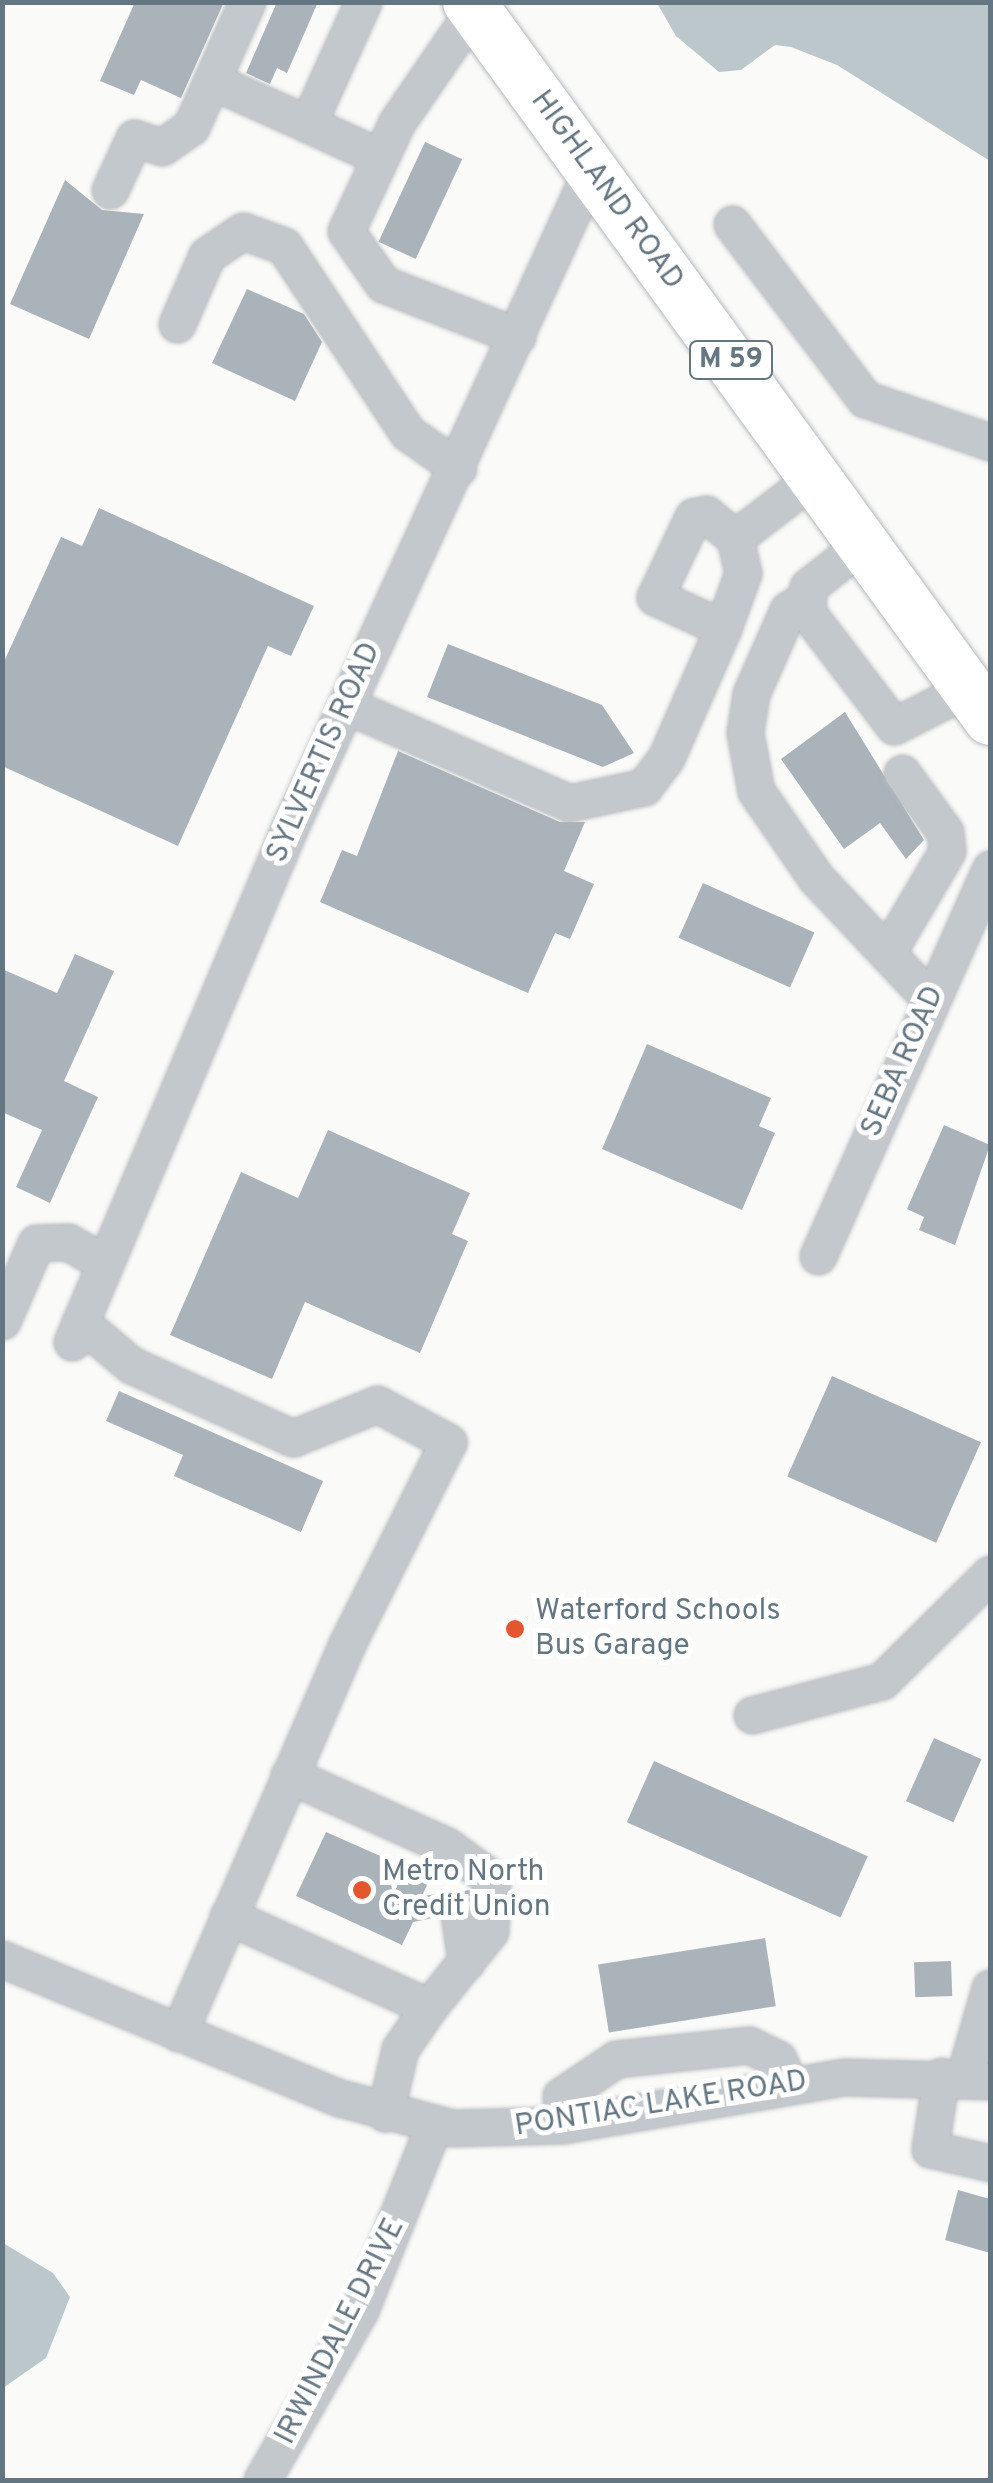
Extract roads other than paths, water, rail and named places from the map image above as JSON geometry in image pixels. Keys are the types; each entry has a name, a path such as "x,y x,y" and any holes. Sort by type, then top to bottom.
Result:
{"highway":[{"name":"HIGHLAND ROAD","path":"472,6 980,704"}],"street":[{"path":"110,190 134,138 162,147 191,127 247,2"},
{"path":"308,124 363,2"},
{"path":"472,6 438,50 378,156 346,231 383,284 517,336"},
{"path":"212,81 378,156"},
{"name":"SYLVERTIS ROAD","path":"290,1774 448,1442 376,1404 294,1438 131,1365 76,1332 346,705 458,468 590,171"},
{"path":"732,224 864,399 990,442"},
{"path":"177,324 207,255 244,231 284,246 408,433 458,468"},
{"path":"734,538 816,476"},
{"path":"346,705 570,803 610,798 644,787 666,758 723,628 743,573 734,538 706,514 692,517 654,597 723,628"},
{"path":"864,542 808,586 807,612 894,726 980,704"},
{"path":"808,598 788,610 751,694 744,734 756,792 816,878 931,1000"},
{"path":"887,953 945,864 945,832 902,774"},
{"path":"945,864 985,879"},
{"name":"SEBA ROAD","path":"818,1256 985,879"},
{"path":"2,1321 36,1243 68,1242 105,1263"},
{"path":"752,1715 882,1682 990,1574"},
{"path":"179,2033 290,1774 453,1850 492,1879 497,1895 490,1931 400,2049 385,2113"},
{"path":"453,1850 466,1964"},
{"path":"228,1916 429,2007"},
{"name":"PONTIAC LAKE ROAD","path":"2,1959 385,2113 434,2125 562,2125 789,2084 965,2078"},
{"path":"988,2002 965,2078 930,2149 990,2163"},
{"path":"562,2125 561,2096 616,2059 749,2046 778,2059 789,2084"},
{"name":"IRWINDALE DRIVE","path":"262,2480 360,2310 434,2125"}],"place":[{"name":"Waterford Schools Bus Garage","path":"515,1629"},
{"name":"Metro North Credit Union","path":"362,1890"}]}
